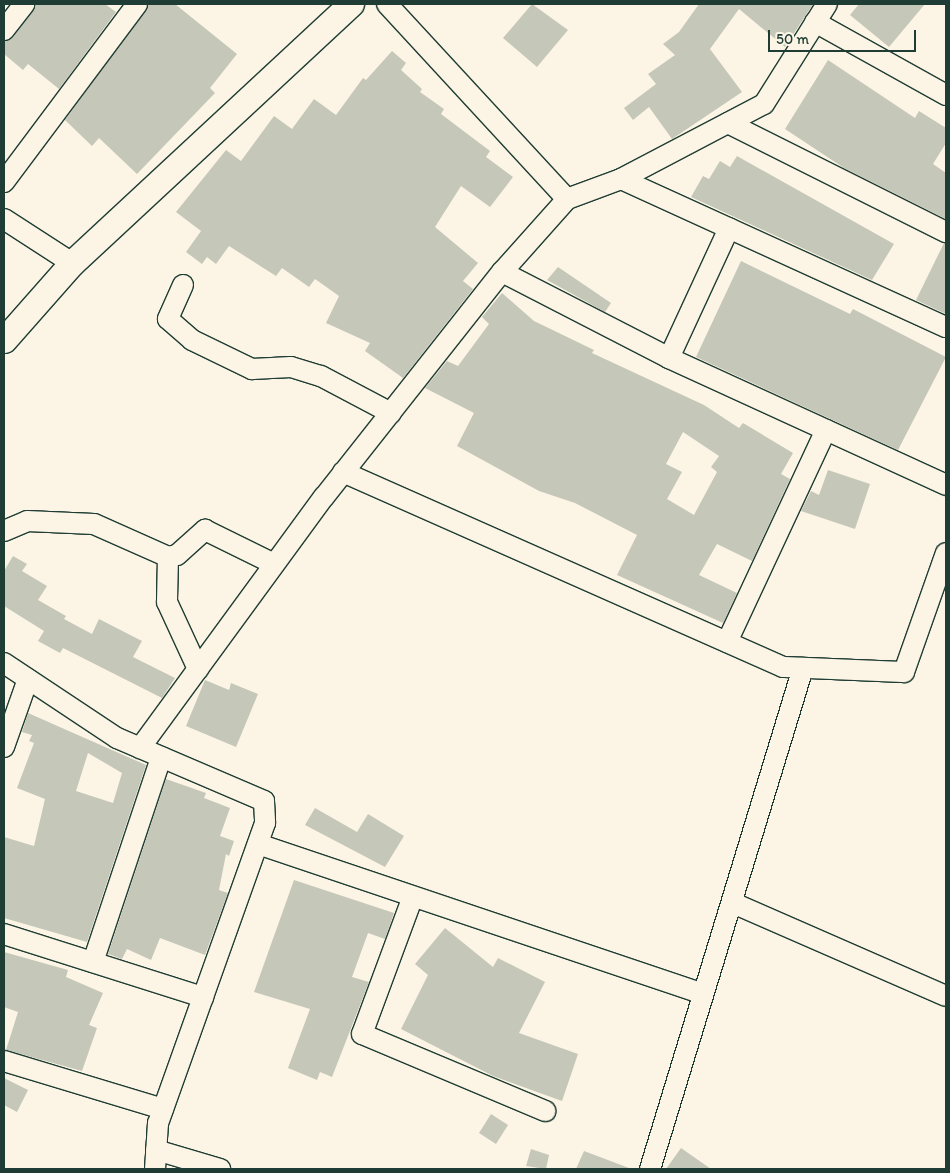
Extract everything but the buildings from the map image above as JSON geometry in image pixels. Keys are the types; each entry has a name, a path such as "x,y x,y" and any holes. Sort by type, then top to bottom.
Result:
{"street":[{"path":"4,30 24,4"},
{"path":"4,182 137,4"},
{"path":"4,340 72,263 351,4"},
{"path":"388,4 568,199"},
{"path":"140,748 274,564 344,472 502,272 568,199 621,179 764,104 827,4"},
{"path":"816,22 946,95"},
{"path":"728,123 946,232"},
{"path":"621,179 946,327"},
{"path":"4,219 72,263"},
{"path":"669,358 729,228"},
{"path":"502,272 669,358 946,485"},
{"path":"183,284 168,319 192,340 252,369 291,367 321,376 391,413"},
{"path":"727,642 826,430"},
{"path":"344,472 783,667 904,672 946,553"},
{"path":"4,531 27,521 94,524 168,557 177,555 205,530 274,564"},
{"path":"168,557 167,602 198,668"},
{"path":"4,663 117,738 264,801 265,823 163,1109 156,1160 220,1169"},
{"path":"650,1169 733,903 803,668"},
{"path":"4,747 28,679"},
{"path":"93,962 161,757"},
{"path":"258,844 412,899 704,994"},
{"path":"412,899 362,1034 545,1111"},
{"path":"733,903 946,996"},
{"path":"4,934 203,997"},
{"path":"4,1061 163,1109"}]}
